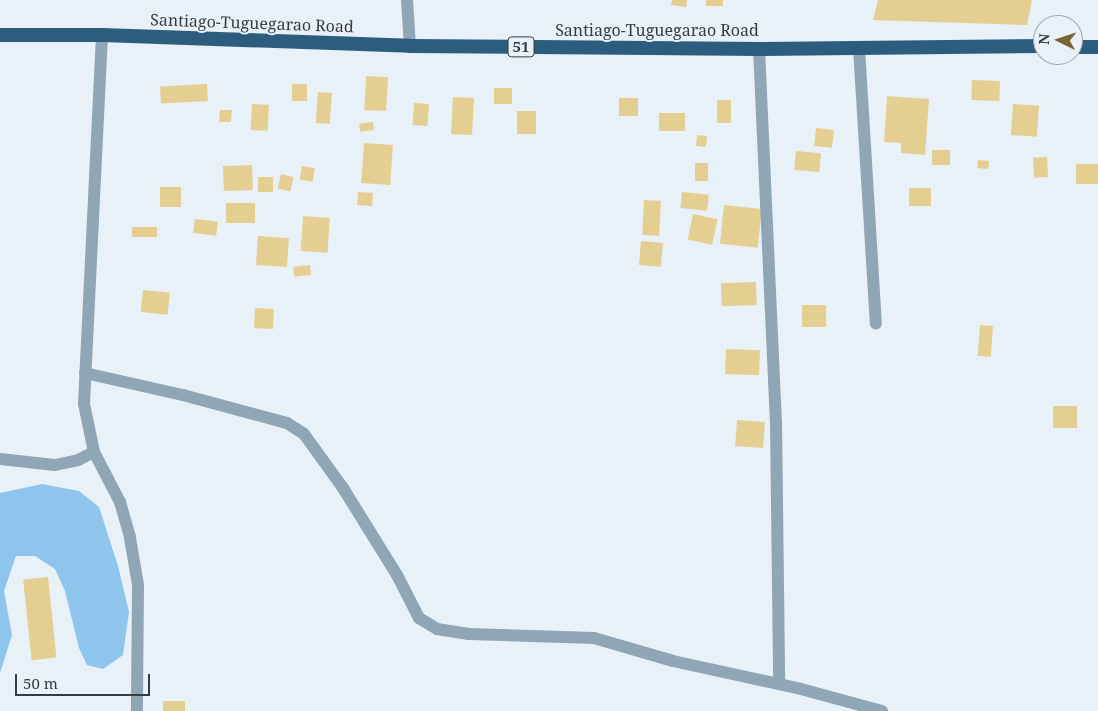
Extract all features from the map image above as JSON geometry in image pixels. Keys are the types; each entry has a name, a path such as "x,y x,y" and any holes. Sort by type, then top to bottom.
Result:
{"highway":[{"name":"Santiago-Tuguegarao Road","path":"0,35 102,35 410,46 759,49 1033,46"},
{"path":"1083,47 1098,47"}],"street":[{"path":"407,0 410,46"},
{"path":"102,35 84,404 94,452 120,502 136,575 140,656 137,711"},
{"path":"859,48 876,323"},
{"path":"759,49 776,422 779,684"},
{"path":"85,373 287,423 304,434 338,481 397,575 419,618 426,624 469,634 594,638 673,660 779,684 882,711"},
{"path":"0,459 55,465 78,460 94,452"}],"water":[{"path":"42,484 79,491 99,507 118,566 129,612 123,655 103,669 87,665 79,648 65,591 55,569 35,556 16,556 4,591 12,635 0,673 0,493"}],"building":[{"path":"672,0 687,0 686,7 671,5"},
{"path":"706,0 723,0 723,6 706,6"},
{"path":"878,0 1032,0 1027,25 873,20"},
{"path":"366,76 388,77 386,111 364,110"},
{"path":"972,80 1000,81 999,101 971,100"},
{"path":"207,84 208,101 161,103 160,86"},
{"path":"292,84 307,84 307,101 292,101"},
{"path":"494,88 512,88 512,104 494,104"},
{"path":"318,92 332,93 330,124 316,123"},
{"path":"887,96 929,99 925,155 901,153 901,143 884,142"},
{"path":"453,97 474,98 472,135 451,134"},
{"path":"619,98 638,98 638,116 619,116"},
{"path":"717,100 731,100 731,123 717,123"},
{"path":"414,103 429,104 427,126 412,125"},
{"path":"252,104 269,105 268,131 251,130"},
{"path":"1013,104 1039,106 1037,137 1011,135"},
{"path":"220,110 232,110 231,122 219,122"},
{"path":"517,111 536,111 536,134 517,134"},
{"path":"659,113 685,113 685,131 659,131"},
{"path":"373,122 374,130 360,132 359,124"},
{"path":"816,128 834,130 832,148 814,146"},
{"path":"697,135 707,136 706,147 696,146"},
{"path":"364,143 393,145 390,185 361,183"},
{"path":"932,150 950,150 950,165 932,165"},
{"path":"796,151 821,153 819,172 794,170"},
{"path":"1047,157 1048,177 1034,178 1033,158"},
{"path":"978,160 989,161 988,169 977,168"},
{"path":"695,163 708,163 708,181 695,181"},
{"path":"1076,164 1098,164 1098,184 1076,184"},
{"path":"252,165 253,190 224,191 223,166"},
{"path":"302,166 315,168 313,182 300,180"},
{"path":"281,174 294,177 290,192 278,189"},
{"path":"258,177 273,177 273,192 258,192"},
{"path":"160,187 181,187 181,207 160,207"},
{"path":"909,188 931,188 931,206 909,206"},
{"path":"358,192 373,193 372,206 357,205"},
{"path":"682,192 709,195 707,211 680,208"},
{"path":"644,200 661,201 659,236 642,235"},
{"path":"226,203 255,203 255,223 226,223"},
{"path":"724,205 762,209 758,248 720,244"},
{"path":"693,214 717,219 712,245 688,239"},
{"path":"303,216 330,218 327,253 301,251"},
{"path":"195,219 218,222 216,236 193,233"},
{"path":"132,227 157,227 157,237 132,237"},
{"path":"258,236 289,238 287,267 256,265"},
{"path":"641,241 663,243 661,267 639,265"},
{"path":"310,265 311,275 294,277 293,267"},
{"path":"756,282 757,305 722,306 721,283"},
{"path":"143,290 170,293 168,315 141,312"},
{"path":"802,305 826,305 826,327 802,327"},
{"path":"255,308 274,309 273,329 254,328"},
{"path":"980,325 993,326 991,357 978,356"},
{"path":"726,349 760,350 759,375 725,374"},
{"path":"1053,406 1077,406 1077,428 1053,428"},
{"path":"737,420 765,422 763,448 735,446"},
{"path":"48,577 56,658 32,660 23,580"},
{"path":"163,701 185,701 185,711 163,711"}]}
